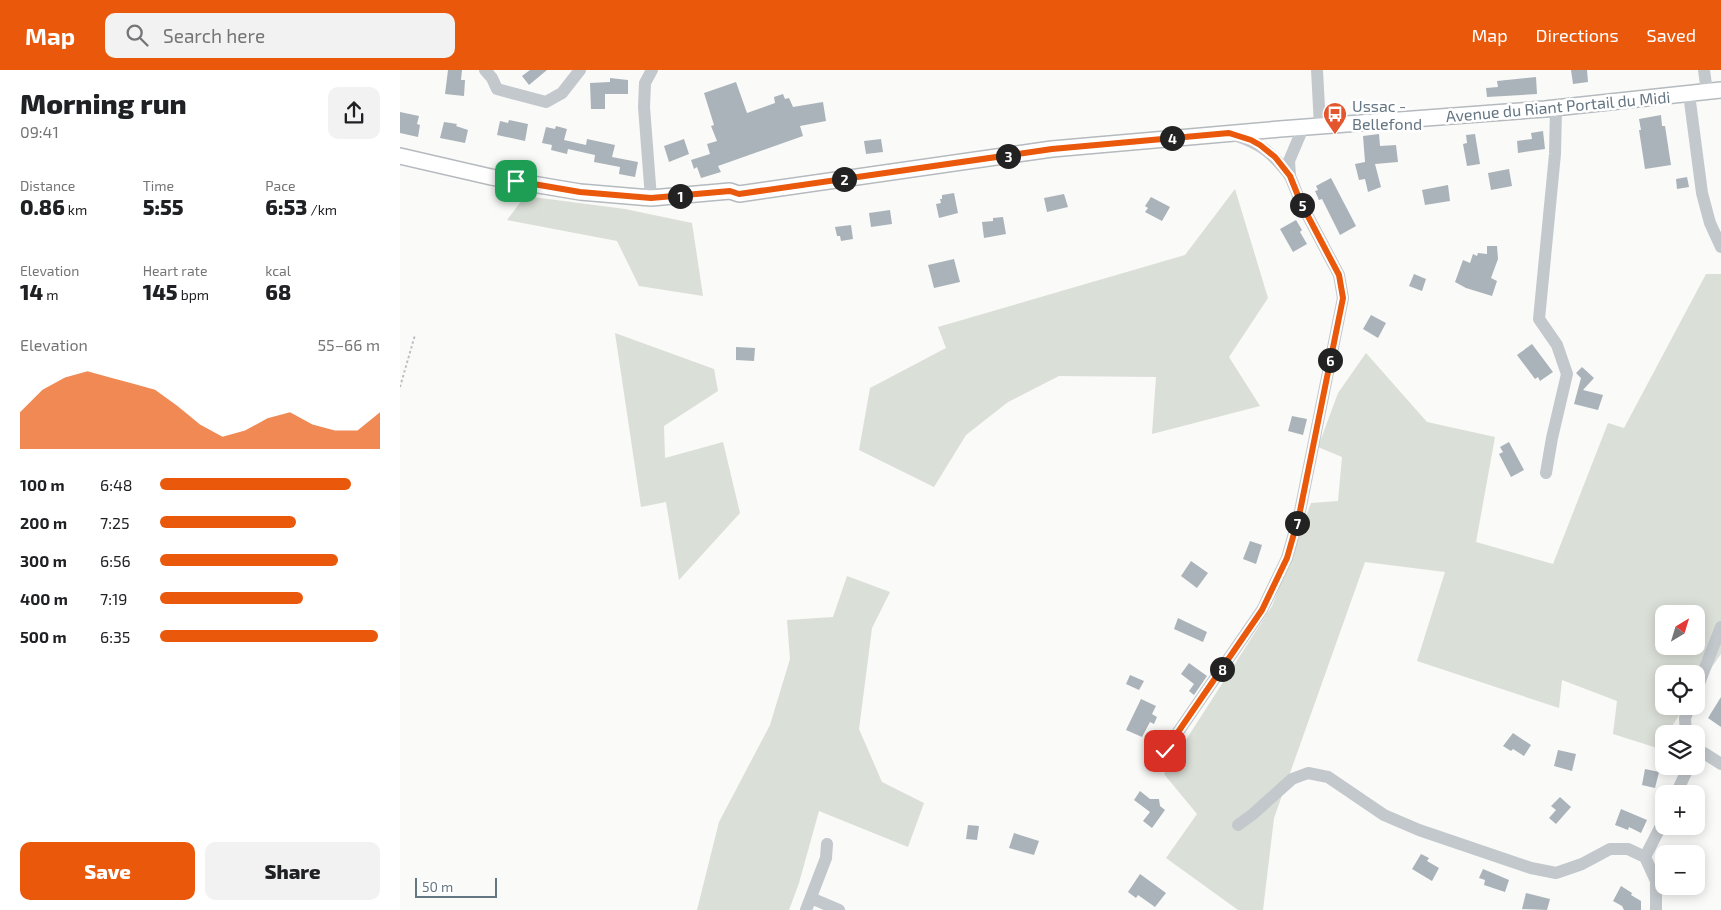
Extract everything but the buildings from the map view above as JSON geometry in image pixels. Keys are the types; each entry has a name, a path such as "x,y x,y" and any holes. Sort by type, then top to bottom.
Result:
{"main road":[{"name":"Avenue du Riant Portail du Midi","path":"400,156 491,177 580,192 651,198 730,191 739,194 1052,149 1229,133 1556,108 1714,91"}],"street":[{"path":"489,74 497,89 546,102 562,93 580,70"},
{"path":"1317,70 1320,126"},
{"path":"1704,70 1714,91"},
{"path":"649,71 645,83 644,107 651,198"},
{"path":"1690,94 1702,193 1710,223 1721,247"},
{"path":"1546,473 1552,438 1568,374 1557,345 1539,319 1555,154 1556,108"},
{"path":"1290,176 1289,161 1300,135 1300,128"},
{"path":"1162,759 1165,751 1262,610 1287,558 1299,516 1343,298 1339,275 1301,203 1290,176 1275,157 1260,145 1229,133"},
{"path":"1705,668 1721,627"},
{"path":"1705,755 1721,764"},
{"path":"1238,825 1292,779 1308,773 1328,778 1384,815 1418,830 1531,868 1556,873 1582,864 1610,849 1628,849 1645,857 1656,881 1656,910"},
{"path":"1645,857 1656,835"},
{"path":"806,910 826,858 827,844"},
{"path":"811,898 839,910"}],"path":[{"path":"400,387 415,335"}],"shaded area":[{"path":"1235,189 1268,298 1229,357 1260,406 1152,434 1156,377 1059,376 1008,402 966,435 934,487 859,450 870,388 946,348 938,327 1185,255"},
{"path":"525,196 625,209 692,223 703,296 639,286 617,241 507,220"},
{"path":"1706,274 1721,274 1721,654 1705,677 1705,665 1655,665 1655,715 1679,715 1673,725 1655,725 1655,747 1613,734 1617,701 1562,680 1559,708 1417,661 1445,572 1365,562 1274,818 1263,910 1238,910 1166,858 1197,814 1164,774 1272,606 1311,503 1338,501 1342,457 1318,447 1338,393 1366,353 1427,422 1495,437 1476,542 1553,564 1608,423 1624,428"},
{"path":"615,333 714,369 718,391 664,426 665,458 723,442 740,513 679,580 666,502 641,507"},
{"path":"847,576 890,592 872,628 859,729 882,782 924,803 908,847 819,811 799,883 789,910 697,910 719,822 770,725 790,659 787,620 833,617"}],"place":[{"name":"Ussac - Bellefond","path":"1335,135"}],"route":[{"path":"516,181 580,192 651,198 730,191 739,194 1052,149 1229,133 1251,140 1270,152 1290,176 1301,203 1339,275 1343,298 1299,516 1287,558 1262,610 1165,751"}]}
